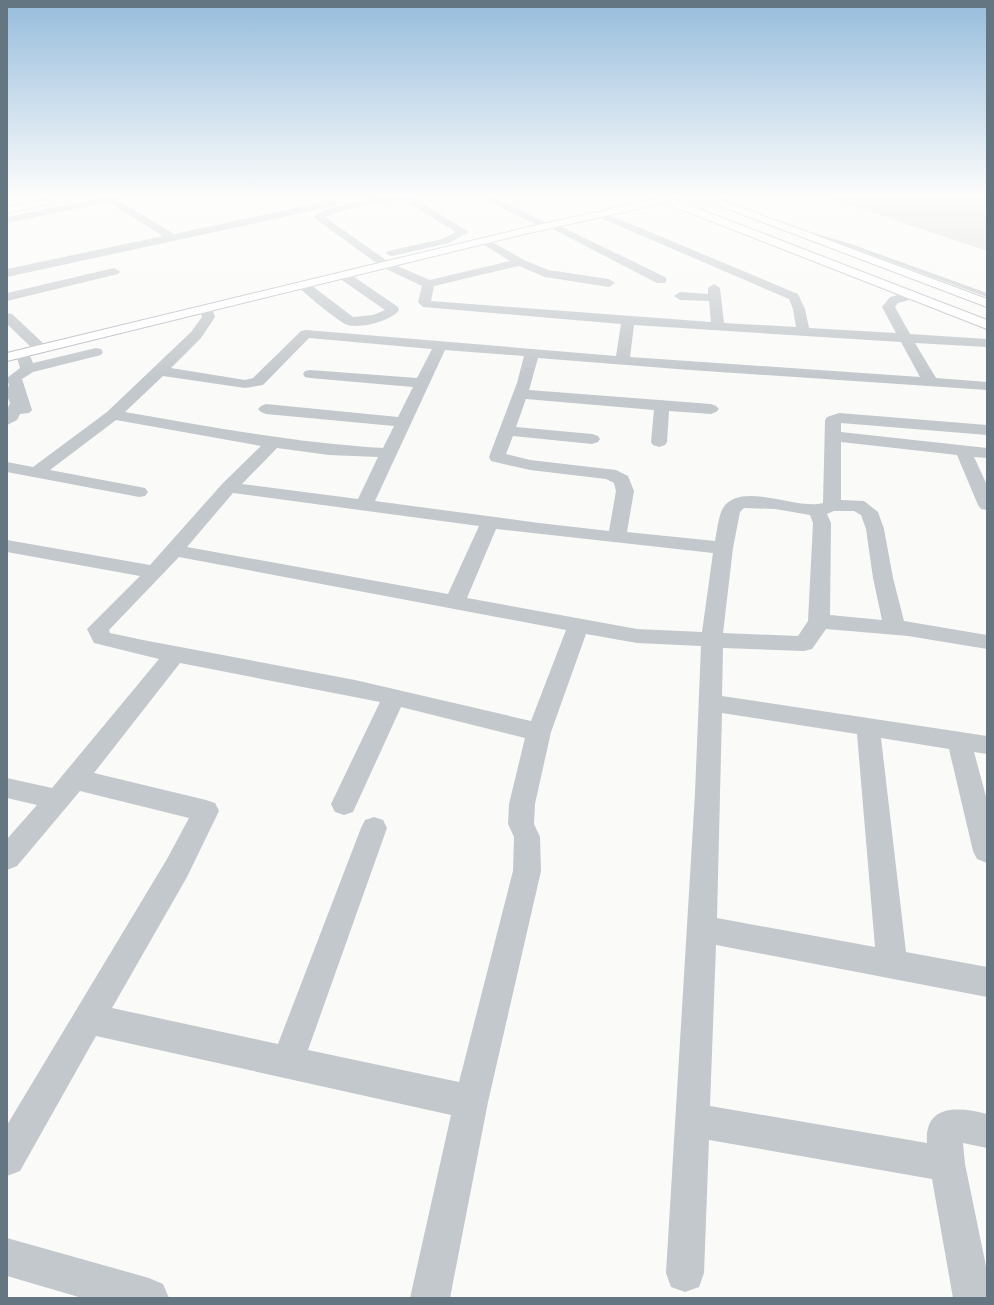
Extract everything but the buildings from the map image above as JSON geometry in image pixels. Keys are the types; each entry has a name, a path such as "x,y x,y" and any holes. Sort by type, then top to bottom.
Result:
{"main road":[{"path":"7,357 419,257"},
{"path":"821,257 918,294 987,317"},
{"path":"871,257 919,274 987,303"},
{"path":"918,294 987,325"}],"street":[{"path":"7,273 83,257"},
{"path":"375,257 386,265 429,284 520,262"},
{"path":"511,257 545,273 609,283"},
{"path":"613,257 661,280"},
{"path":"698,257 794,297 799,309 803,332"},
{"path":"7,297 114,272"},
{"path":"303,285 350,321 371,320 390,313 393,310 343,275"},
{"path":"429,284 424,302 427,304 628,320 987,343"},
{"path":"680,296 714,293 718,326"},
{"path":"918,294 894,300 888,307 930,381"},
{"path":"37,472 113,414 160,371 196,336 209,317 206,309"},
{"path":"7,316 41,349"},
{"path":"622,360 628,320"},
{"path":"160,371 245,384 258,382 309,332 440,346 987,386"},
{"path":"364,505 390,453 402,422 423,383 440,346"},
{"path":"24,410 14,378 28,369 96,352"},
{"path":"532,353 520,394 497,457 530,465 610,474 622,480 625,491 617,537"},
{"path":"23,354 28,369"},
{"path":"310,374 423,383"},
{"path":"7,380 18,403 11,417 7,420"},
{"path":"520,394 711,409"},
{"path":"659,442 662,406"},
{"path":"266,409 402,422"},
{"path":"113,414 273,443 329,450 390,453"},
{"path":"174,550 637,636 804,644 814,632 819,621 822,523 833,436 833,420 839,418 987,430"},
{"path":"506,432 592,439"},
{"path":"833,436 987,453"},
{"path":"273,443 229,487 154,572 98,629 102,638 175,654 355,688 539,732"},
{"path":"963,450 987,505"},
{"path":"7,467 139,492"},
{"path":"229,487 490,522 723,548"},
{"path":"685,1273 708,793 712,639 723,548 731,510 740,502 825,508 858,505 869,512 875,529 883,578 895,628"},
{"path":"454,603 490,522"},
{"path":"7,546 154,572"},
{"path":"819,621 895,628 987,642"},
{"path":"430,1298 471,1102 526,871 527,837 521,824 522,804 539,732 578,626"},
{"path":"7,858 66,789 175,654"},
{"path":"344,804 394,698"},
{"path":"710,703 987,745"},
{"path":"868,727 892,965"},
{"path":"959,741 987,851"},
{"path":"7,788 66,789 206,811 177,868 7,1158"},
{"path":"287,1062 374,828"},
{"path":"701,929 987,982"},
{"path":"89,1018 471,1102"},
{"path":"692,1120 947,1164"},
{"path":"973,1298 947,1164 944,1133 950,1126 967,1126 987,1131"},
{"path":"7,1257 149,1298"}],"lane":[{"path":"919,274 987,295"}]}
